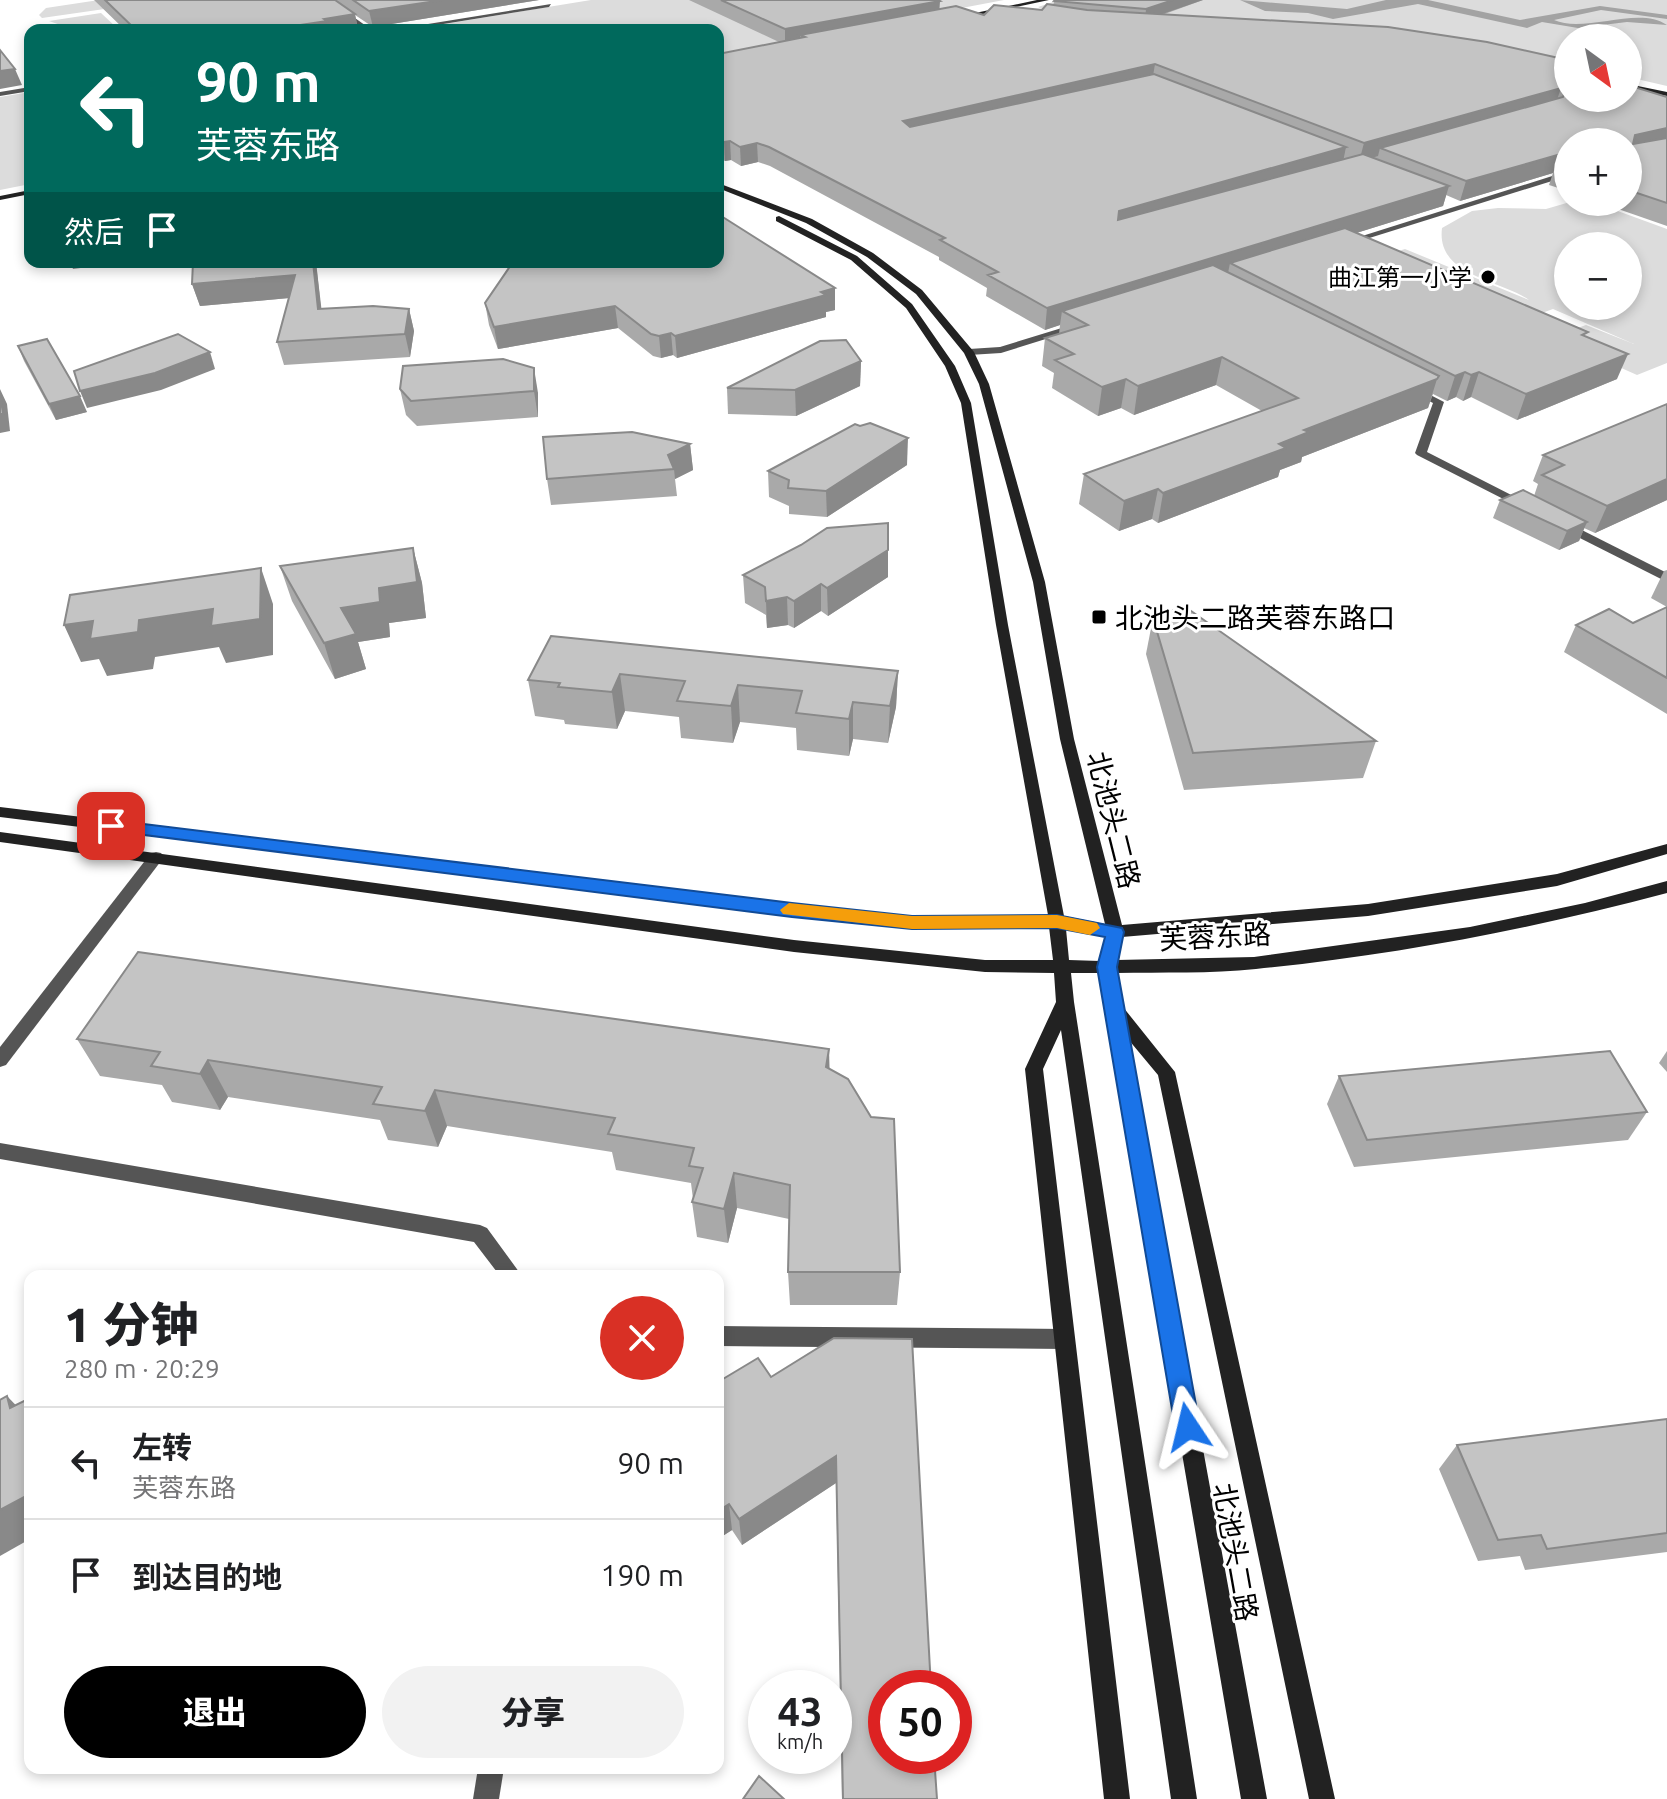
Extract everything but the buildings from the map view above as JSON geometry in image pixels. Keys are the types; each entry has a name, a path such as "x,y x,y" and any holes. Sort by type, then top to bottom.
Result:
{"main road":[{"path":"946,14 1021,0"},
{"path":"955,18 1046,0"},
{"path":"993,5 1027,14"},
{"path":"1642,89 1667,94"},
{"name":"北池头二路","path":"724,187 809,221 870,255 919,292 969,352 984,384 1039,582 1067,739 1115,932 1107,967 1254,1799"},
{"path":"0,195 24,190"},
{"path":"724,197 788,223 854,258 909,306 950,366 966,403 1002,625 1057,921 1065,1002 1184,1799"},
{"name":"芙蓉东路","path":"0,812 867,918 912,922 1057,921 1115,932 1368,910 1557,880 1667,849"},
{"name":"芙蓉东路","path":"0,837 794,946 985,966 1254,963 1470,933 1585,909 1667,887"},
{"path":"1065,1002 1034,1069 1117,1799"},
{"path":"1114,1008 1166,1072 1322,1799"}],"street":[{"path":"325,0 360,24"},
{"path":"431,24 549,5"},
{"path":"0,94 24,90"},
{"path":"1328,249 1554,177"},
{"path":"1448,202 1461,207"},
{"path":"969,352 1001,350 1090,322"},
{"path":"1399,381 1439,402 1421,453 1667,578"},
{"path":"0,1060 156,857"},
{"path":"0,1151 480,1234 507,1270"},
{"path":"724,1336 1065,1339"},
{"path":"486,1799 490,1774"}],"shaded area":[{"path":"99,0 167,0 42,18 39,15 46,8"},
{"path":"591,0 1004,0 724,53 724,24 445,24"},
{"path":"1059,0 1667,0 1667,86 1642,80 1642,24 1554,24 1554,63 1038,7"},
{"path":"1240,0 1347,9 1386,0 1428,0 1520,20 1600,6 1667,15 1667,19 1601,10 1554,20 1581,24 1542,22 1527,28 1418,4 1333,19 1308,13 1265,11"},
{"path":"101,13 113,24 58,24 49,21"},
{"path":"1641,18 1667,25 1627,22 1581,24"},
{"path":"24,93 24,185 0,190 0,97"},
{"path":"1554,207 1554,216 1631,216 1667,229 1667,363 1637,375 1552,337 1586,325 1634,344 1578,320 1642,320 1642,232 1554,232 1554,309 1520,321 1373,259 1405,249 1529,300 1459,266 1449,257 1443,244 1442,228 1472,211"}],"slow traffic":[{"path":"789,910 912,922 1057,921 1090,928"}],"place":[{"name":"曲江第一小学","path":"1488,277"},
{"name":"北池头二路芙蓉东路口","path":"1099,617"}],"route":[{"path":"111,826 792,910 912,922 1057,921 1115,932 1107,967 1188,1427"}]}
